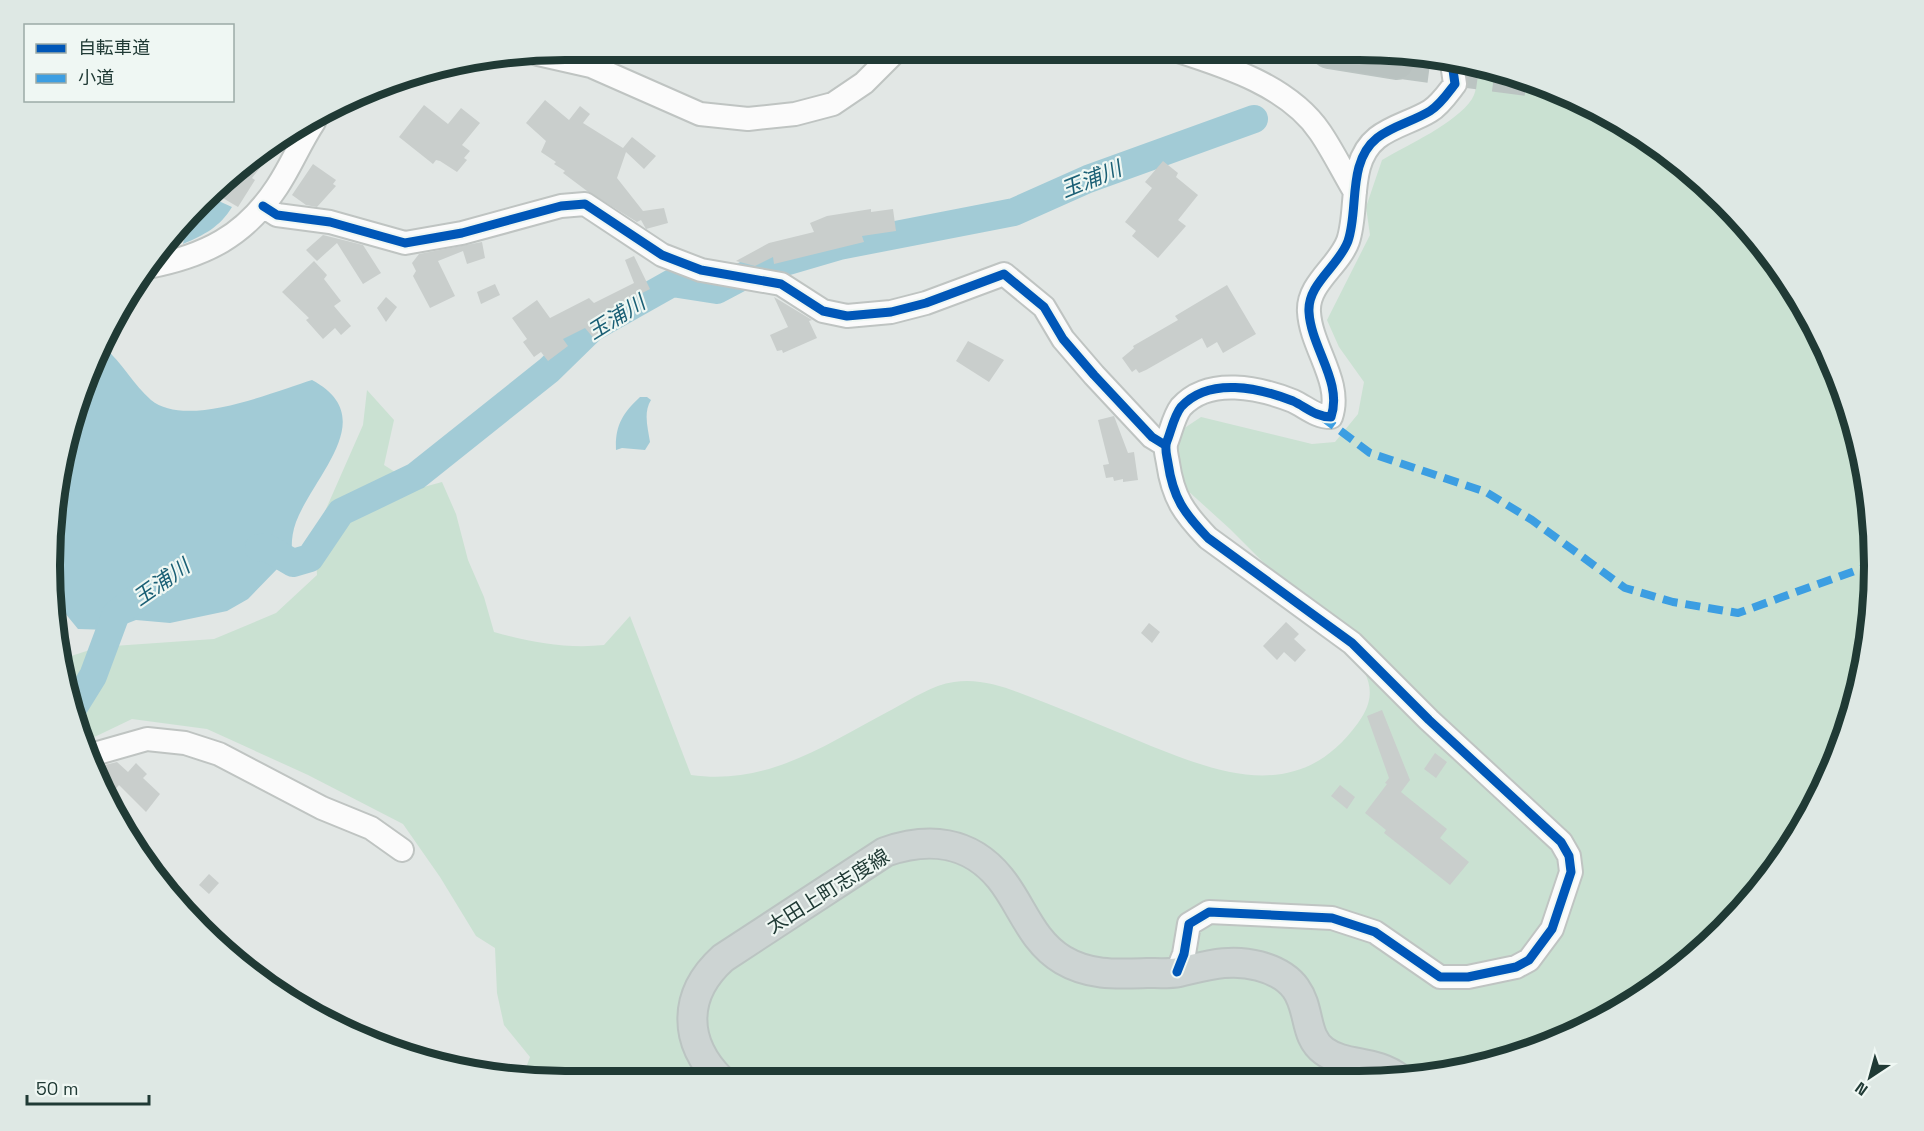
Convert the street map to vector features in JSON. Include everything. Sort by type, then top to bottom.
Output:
[{"type":"highway","points":[[1391,61],[1397,62]]},
{"type":"main road","name":"太田上町志度線","points":[[714,1071],[703,1056],[693,1023],[697,989],[707,973],[723,958],[885,852],[908,844],[933,842],[958,848],[981,860],[1000,878],[1043,944],[1062,960],[1083,970],[1104,975],[1177,972],[1210,963],[1235,962],[1279,973],[1294,986],[1304,1003],[1315,1039],[1324,1051],[1389,1070]]},
{"type":"street","points":[[565,60],[591,66],[700,114],[748,119],[795,114],[833,104],[864,83],[887,60]]},
{"type":"street","points":[[1206,60],[1267,87],[1301,110],[1320,131],[1354,192]]},
{"type":"street","points":[[1177,972],[1184,954],[1189,924],[1209,912],[1234,911],[1268,916],[1332,918],[1375,932],[1440,977],[1468,977],[1516,967],[1529,960],[1552,929],[1571,872],[1569,856],[1561,842],[1430,720],[1352,643],[1208,538],[1193,522],[1172,490],[1165,445],[1181,408],[1195,396],[1222,387],[1257,390],[1294,402],[1322,417],[1331,417],[1334,408],[1333,386],[1312,335],[1309,309],[1316,288],[1348,242],[1354,192],[1361,163],[1376,138],[1433,110],[1455,84],[1453,69]]},
{"type":"street","points":[[159,265],[209,250],[249,223],[263,206],[309,131]]},
{"type":"street","points":[[263,206],[277,215],[330,222],[405,243],[462,233],[561,206],[585,204],[662,255],[701,270],[780,284],[823,311],[847,316],[891,312],[926,303],[1004,274],[1044,306],[1063,339],[1094,375],[1152,437],[1165,445]]},
{"type":"street","points":[[96,753],[147,738],[185,743],[219,754],[322,808],[371,828],[402,850]]},
{"type":"green space","points":[[1475,74],[1521,87],[1552,98],[1611,128],[1666,164],[1692,185],[1739,232],[1779,285],[1812,342],[1826,372],[1847,435],[1860,500],[1864,566],[1860,631],[1847,696],[1826,759],[1812,789],[1779,846],[1760,873],[1716,923],[1666,967],[1639,986],[1582,1019],[1552,1033],[1489,1054],[1424,1067],[1392,1070],[525,1069],[530,1057],[504,1025],[497,993],[495,948],[476,936],[440,877],[403,824],[308,775],[207,729],[132,719],[91,739],[77,696],[69,657],[99,647],[214,639],[276,613],[317,575],[315,534],[363,425],[367,390],[394,420],[384,465],[420,488],[442,482],[456,514],[468,560],[484,597],[494,632],[549,644],[604,645],[630,616],[691,775],[719,777],[772,768],[820,748],[930,689],[966,681],[1013,690],[1179,757],[1234,773],[1261,775],[1287,773],[1312,764],[1336,748],[1358,723],[1370,694],[1367,677],[1351,650],[1230,529],[1187,490],[1178,477],[1176,451],[1183,429],[1201,417],[1312,444],[1335,442],[1358,414],[1364,382],[1339,347],[1327,320],[1370,235],[1366,207],[1382,160],[1455,117],[1472,99]]},
{"type":"water","points":[[216,200],[232,207],[211,230],[183,244],[186,231]]},
{"type":"water","points":[[108,351],[151,400],[166,408],[185,411],[207,410],[253,399],[312,380],[332,395],[341,411],[342,428],[328,465],[305,503],[294,527],[293,563],[280,566],[248,599],[227,611],[170,623],[136,620],[110,630],[78,629],[62,609],[60,566],[64,500],[77,435],[98,372]]},
{"type":"water","points":[[640,397],[647,397],[651,400],[647,415],[650,442],[645,450],[622,448],[616,450],[618,427]]},
{"type":"building","points":[[545,100],[569,120],[580,106],[590,114],[583,123],[623,148],[632,137],[656,156],[644,169],[626,152],[617,178],[643,211],[664,208],[668,223],[646,229],[641,220],[637,222],[587,191],[563,173],[565,171],[554,164],[556,162],[541,152],[546,141],[526,123]]},
{"type":"building","points":[[424,105],[448,124],[461,108],[480,123],[462,145],[470,151],[464,158],[467,160],[457,172],[440,161],[436,160],[433,164],[399,137]]},
{"type":"building","points":[[265,159],[252,178],[255,180],[238,207],[220,196]]},
{"type":"building","points":[[1163,161],[1178,173],[1176,177],[1198,195],[1178,220],[1186,226],[1158,258],[1132,236],[1136,231],[1125,222],[1152,188],[1145,182]]},
{"type":"building","points":[[313,164],[336,180],[333,184],[336,186],[317,207],[306,205],[292,195]]},
{"type":"building","points":[[871,209],[871,212],[893,209],[896,231],[862,236],[864,242],[774,264],[773,257],[755,266],[736,261],[769,243],[814,232],[810,223],[827,216]]},
{"type":"building","points":[[323,235],[363,245],[381,273],[363,284],[337,243],[317,261],[306,250]]},
{"type":"building","points":[[482,242],[485,258],[467,264],[463,251],[438,261],[455,296],[430,308],[413,276],[416,271],[412,263],[419,254]]},
{"type":"building","points":[[634,256],[650,289],[613,308],[622,318],[596,341],[585,328],[563,339],[568,346],[548,361],[541,352],[534,357],[523,342],[527,339],[512,318],[537,300],[550,318],[589,298],[594,303],[634,283],[625,260]]},
{"type":"building","points":[[314,261],[327,275],[324,279],[341,301],[334,306],[351,326],[341,335],[335,328],[323,339],[306,320],[309,318],[282,292]]},
{"type":"building","points":[[495,284],[500,295],[481,304],[477,292]]},
{"type":"building","points":[[1227,285],[1256,334],[1223,353],[1217,342],[1207,348],[1202,338],[1146,370],[1139,373],[1136,369],[1132,372],[1122,358],[1134,348],[1133,346],[1178,320],[1175,316]]},
{"type":"building","points":[[386,297],[397,307],[386,322],[377,308]]},
{"type":"building","points":[[774,297],[812,320],[809,321],[817,338],[783,353],[782,350],[777,351],[770,335],[788,327]]},
{"type":"building","points":[[968,341],[1004,360],[989,382],[956,361]]},
{"type":"building","points":[[1114,416],[1128,453],[1134,452],[1138,480],[1123,482],[1123,479],[1114,481],[1113,477],[1106,478],[1103,465],[1109,464],[1098,420]]},
{"type":"building","points":[[1286,622],[1299,634],[1294,639],[1306,650],[1295,662],[1284,652],[1277,660],[1263,646]]},
{"type":"building","points":[[1149,623],[1160,632],[1152,643],[1141,633]]},
{"type":"building","points":[[1382,710],[1410,780],[1401,792],[1447,829],[1440,838],[1469,862],[1450,885],[1384,833],[1386,830],[1365,813],[1389,778],[1367,716]]},
{"type":"building","points":[[1435,753],[1447,762],[1436,778],[1424,769]]},
{"type":"building","points":[[117,762],[128,772],[136,763],[147,774],[143,778],[160,794],[146,812],[119,785],[113,792],[102,768]]},
{"type":"building","points":[[1340,785],[1355,797],[1347,809],[1331,796]]},
{"type":"building","points":[[209,874],[219,883],[209,894],[199,885]]},
{"type":"waterway","name":"玉浦川","points":[[259,548],[266,547],[293,563],[310,558],[341,512],[416,476],[549,370],[592,328],[672,283],[717,290],[751,272],[839,246],[1014,212],[1088,179],[1254,119]]},
{"type":"waterway","name":"玉浦川","points":[[78,700],[93,676],[116,614],[134,600]]},
{"type":"tunnel","points":[[1397,62],[1458,70]]},
{"type":"marked path","points":[[1322,417],[1370,453],[1486,492],[1532,520],[1625,588],[1673,602],[1738,613],[1864,568]]},
{"type":"cycle path","points":[[1177,972],[1184,954],[1189,924],[1209,912],[1332,918],[1375,932],[1440,977],[1468,977],[1516,967],[1529,960],[1552,929],[1571,872],[1569,856],[1561,842],[1429,720],[1352,643],[1208,538],[1186,513],[1177,496],[1166,452],[1167,441],[1181,407],[1192,397],[1220,388],[1266,392],[1331,417],[1334,404],[1333,391],[1315,339],[1309,312],[1313,293],[1348,241],[1355,186],[1361,160],[1368,148],[1383,134],[1434,108],[1455,84],[1453,69]]},
{"type":"cycle path","points":[[263,206],[277,215],[330,222],[405,243],[462,233],[561,206],[585,204],[662,255],[701,270],[781,284],[823,311],[847,316],[891,312],[926,303],[1004,274],[1044,307],[1063,339],[1094,375],[1152,437],[1165,445]]}]
